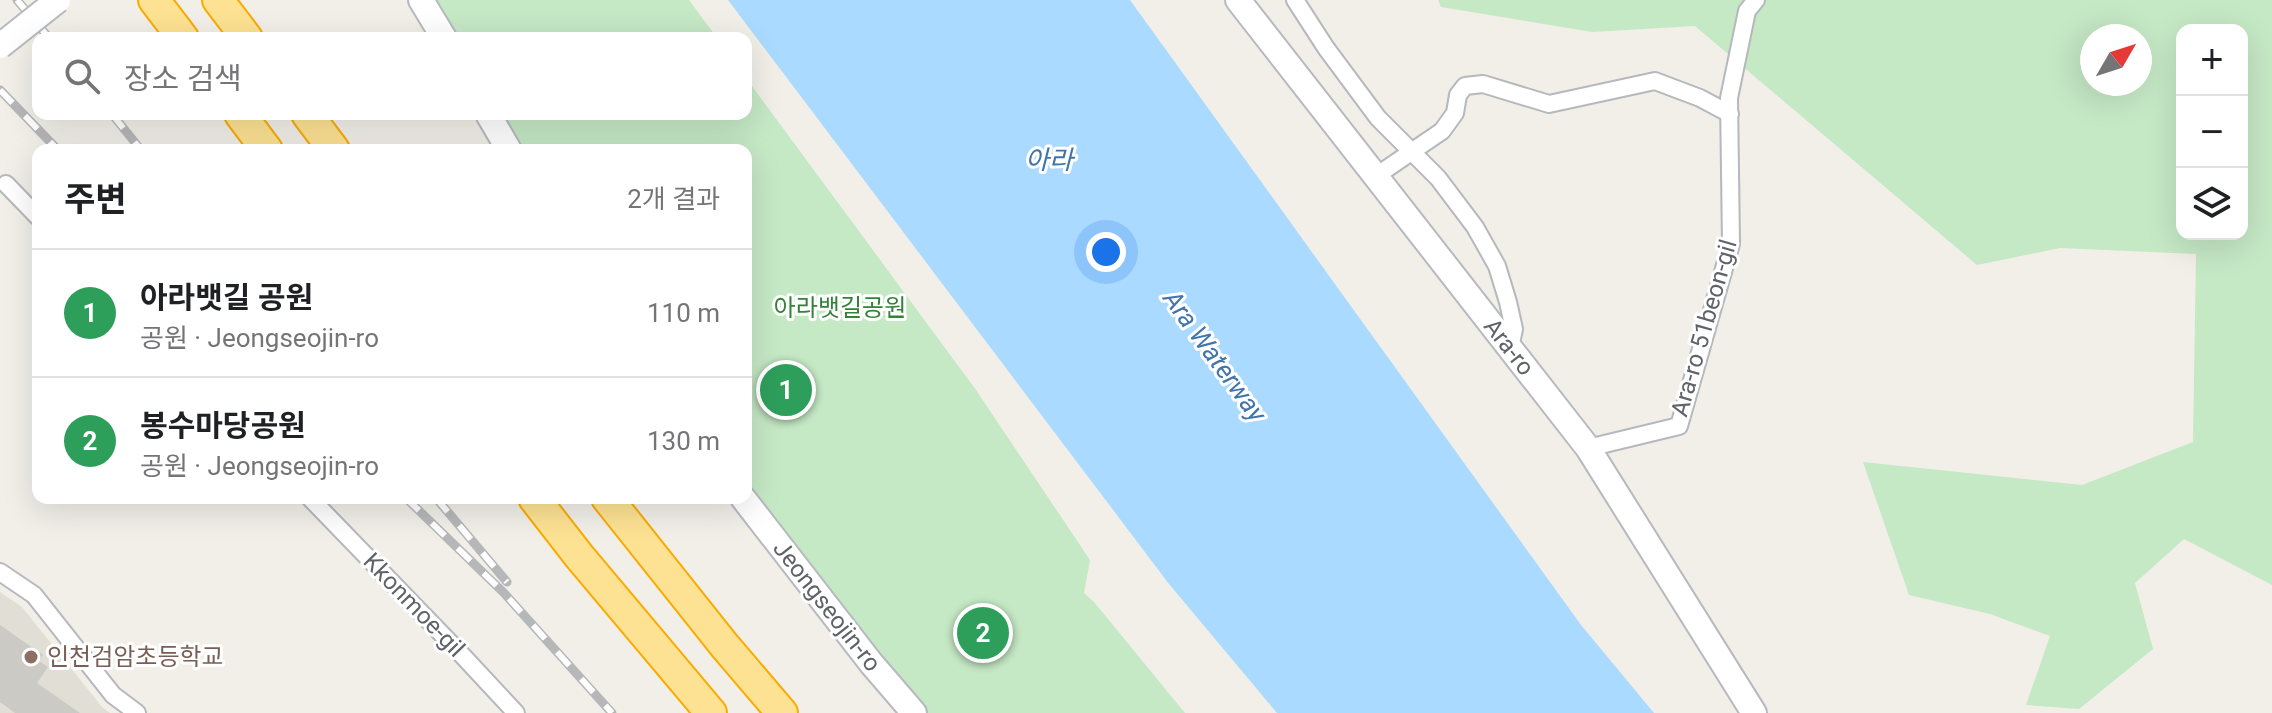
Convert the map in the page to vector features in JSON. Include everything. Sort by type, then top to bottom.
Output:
[{"type":"highway","points":[[154,0],[178,32]]},
{"type":"highway","points":[[218,0],[242,32]]},
{"type":"highway","points":[[244,120],[262,144]]},
{"type":"highway","points":[[312,120],[330,144]]},
{"type":"highway","points":[[539,504],[711,713]]},
{"type":"highway","points":[[612,504],[782,713]]},
{"type":"main road","points":[[0,46],[58,0]]},
{"type":"main road","points":[[421,0],[440,32]]},
{"type":"main road","name":"Ara-ro","points":[[1238,0],[1588,448],[1754,713]]},
{"type":"main road","points":[[492,120],[506,144]]},
{"type":"main road","name":"Jeongseojin-ro","points":[[748,504],[871,663],[914,713]]},
{"type":"street","points":[[1295,0],[1378,118],[1438,178],[1475,227],[1497,266],[1514,329],[1510,348]]},
{"type":"street","name":"Ara-ro 51beon-gil","points":[[1588,448],[1679,426],[1731,244],[1729,98],[1747,11],[1756,0]]},
{"type":"street","points":[[1376,176],[1442,131],[1455,113],[1458,95],[1465,86],[1483,84],[1549,104],[1655,81],[1700,98],[1730,114]]},
{"type":"street","points":[[2,180],[32,211]]},
{"type":"street","name":"Kkonmoe-gil","points":[[316,504],[516,713]]},
{"type":"street","points":[[0,572],[34,595],[113,695],[137,713]]},
{"type":"shaded area","name":"인천검암초등학교","points":[[0,592],[22,607],[110,713],[0,713]]},
{"type":"green space","points":[[421,0],[689,0],[713,32],[440,32]]},
{"type":"green space","points":[[1438,0],[2272,0],[2272,585],[2184,539],[2135,583],[2153,649],[2079,709],[2026,705],[2050,636],[1990,614],[1909,595],[1863,462],[2082,485],[2193,442],[2196,254],[2060,248],[1977,265],[1695,26],[1592,32],[1441,7]]},
{"type":"green space","name":"아라뱃길공원","points":[[752,86],[976,390],[1090,560],[1084,593],[1185,713],[914,713],[751,504],[752,144],[506,144],[492,120],[752,120]]},
{"type":"water","name":"아라","points":[[728,0],[1130,0],[1581,625],[1654,713],[1277,713],[1169,584]]},
{"type":"building","points":[[0,625],[43,655],[39,661],[48,667],[37,683],[80,713],[15,713],[0,702]]},
{"type":"railway","points":[[17,0],[44,32]]},
{"type":"railway","points":[[0,90],[52,144]]},
{"type":"railway","points":[[117,120],[136,144]]},
{"type":"railway","points":[[412,504],[504,593],[612,713]]},
{"type":"railway","points":[[441,504],[507,582]]},
{"type":"place","name":"아라뱃길 공원","points":[[786,390]]},
{"type":"place","name":"봉수마당공원","points":[[983,633]]},
{"type":"place","name":"인천검암초등학교","points":[[31,657]]},
{"type":"water label","name":"Ara Waterway","points":[[1215,356]]}]
